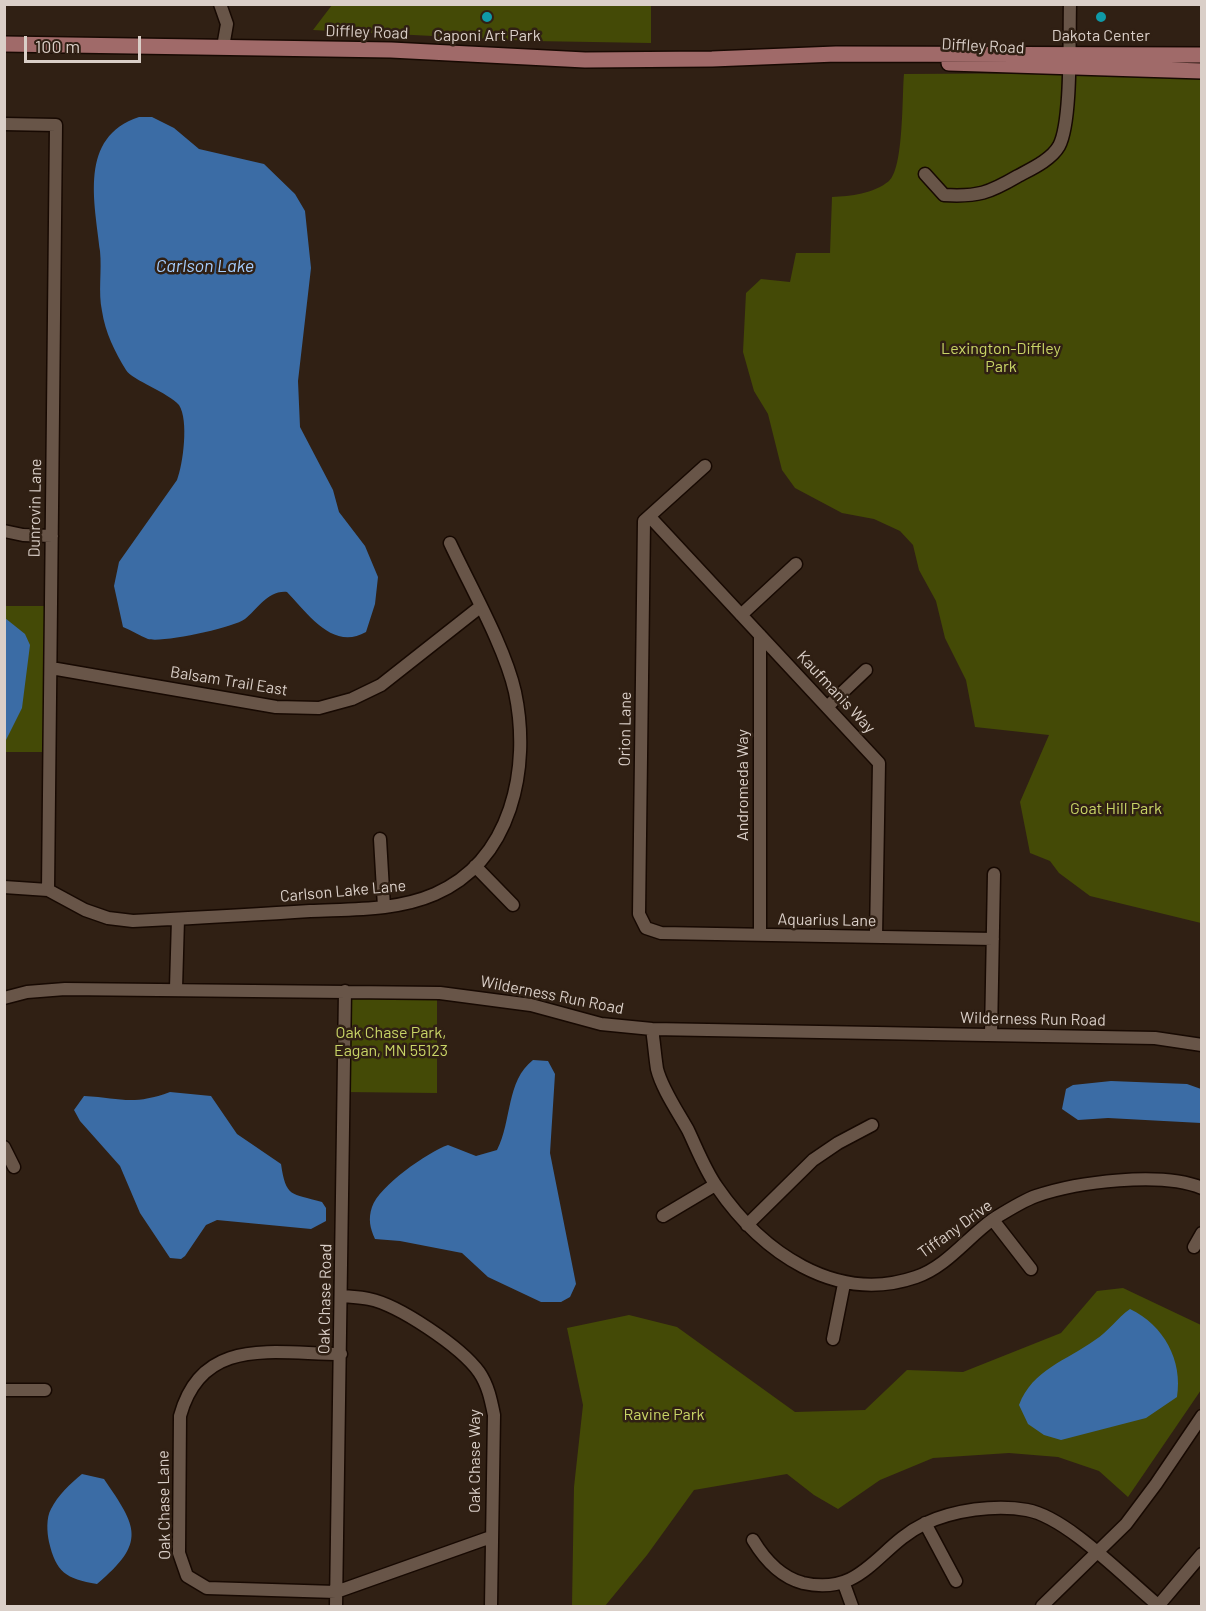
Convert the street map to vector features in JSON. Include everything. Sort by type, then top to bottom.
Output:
[{"type":"main road","name":"Diffley Road","points":[[4,44],[391,50],[585,60],[712,59],[836,54],[1069,61],[1202,71]]},
{"type":"main road","name":"Diffley Road","points":[[1069,61],[1202,55]]},
{"type":"street","points":[[220,4],[227,24],[223,47]]},
{"type":"street","points":[[925,174],[944,195],[976,196],[1004,185],[1044,162],[1058,147],[1065,126],[1070,4]]},
{"type":"street","name":"Dunrovin Lane","points":[[4,124],[56,125],[48,890]]},
{"type":"street","points":[[650,517],[705,466]]},
{"type":"street","name":"Kaufmanis Way","points":[[650,517],[879,763],[876,937]]},
{"type":"street","name":"Orion Lane","points":[[650,517],[644,521],[639,914],[646,928],[661,933]]},
{"type":"street","points":[[4,531],[23,536],[52,536]]},
{"type":"street","name":"Carlson Lake Lane","points":[[4,887],[48,890],[85,910],[108,918],[133,921],[384,907],[435,894],[456,882],[476,866],[495,842],[507,819],[515,793],[519,719],[507,667],[450,543]]},
{"type":"street","points":[[741,615],[796,564]]},
{"type":"street","name":"Balsam Trail East","points":[[51,668],[276,707],[319,708],[352,699],[381,685],[480,607]]},
{"type":"street","name":"Andromeda Way","points":[[760,635],[760,935]]},
{"type":"street","points":[[827,707],[866,670]]},
{"type":"street","points":[[380,838],[384,907]]},
{"type":"street","points":[[476,866],[513,905]]},
{"type":"street","points":[[991,1035],[994,874]]},
{"type":"street","points":[[176,988],[178,919]]},
{"type":"street","name":"Aquarius Lane","points":[[661,933],[993,939]]},
{"type":"street","name":"Wilderness Run Road","points":[[4,998],[44,990],[176,988],[482,996],[531,1005],[601,1024],[652,1029],[1155,1038],[1202,1044]]},
{"type":"street","name":"Oak Chase Road","points":[[336,1606],[345,991]]},
{"type":"street","name":"Tiffany Drive","points":[[652,1029],[658,1071],[715,1185],[747,1225],[769,1244],[808,1270],[844,1284],[881,1286],[918,1277],[943,1262],[993,1220],[1034,1196],[1081,1185],[1162,1179],[1202,1188]]},
{"type":"street","points":[[747,1225],[813,1160],[838,1143],[872,1125]]},
{"type":"street","points":[[4,1147],[14,1167]]},
{"type":"street","points":[[663,1216],[715,1185]]},
{"type":"street","points":[[993,1220],[1031,1269]]},
{"type":"street","points":[[1194,1248],[1202,1233]]},
{"type":"street","points":[[833,1339],[844,1284]]},
{"type":"street","name":"Oak Chase Way","points":[[342,1296],[370,1299],[393,1307],[455,1346],[479,1372],[489,1393],[494,1415],[491,1606]]},
{"type":"street","name":"Oak Chase Lane","points":[[341,1354],[238,1354],[214,1363],[195,1380],[186,1396],[180,1416],[179,1553],[187,1576],[207,1588],[336,1592],[491,1537]]},
{"type":"street","points":[[4,1390],[45,1390]]},
{"type":"street","points":[[1042,1606],[1126,1524],[1202,1416]]},
{"type":"street","points":[[753,1540],[765,1561],[792,1580],[819,1587],[844,1584],[865,1571],[898,1540],[925,1523],[966,1512],[1003,1508],[1027,1509],[1064,1524],[1158,1606],[1202,1554]]},
{"type":"street","points":[[925,1523],[956,1581]]},
{"type":"street","points":[[844,1584],[852,1606]]},
{"type":"green space","name":"Caponi Art Park","points":[[332,5],[651,5],[651,43],[533,41],[313,30]]},
{"type":"green space","name":"Lexington-Diffley Park","points":[[1082,73],[1201,79],[1201,923],[1090,896],[1059,873],[1050,861],[1030,853],[1020,802],[1049,735],[975,727],[966,680],[945,638],[936,601],[919,570],[913,545],[900,531],[874,519],[842,513],[795,488],[782,470],[768,414],[754,391],[743,352],[746,293],[761,279],[790,282],[796,253],[830,253],[832,197],[869,192],[889,181],[894,174],[900,147],[904,74]]},
{"type":"green space","points":[[5,606],[51,606],[50,752],[5,752]]},
{"type":"green space","name":"Oak Chase Park, Eagan, MN 55123","points":[[345,991],[437,993],[437,1093],[344,1092]]},
{"type":"green space","name":"Ravine Park","points":[[1123,1288],[1201,1325],[1201,1390],[1128,1497],[1099,1471],[1058,1457],[1009,1453],[933,1458],[880,1480],[838,1509],[814,1495],[787,1474],[694,1490],[647,1555],[605,1606],[572,1606],[574,1487],[583,1405],[567,1328],[629,1315],[677,1327],[795,1412],[865,1410],[907,1370],[963,1372],[1061,1333],[1097,1291]]},
{"type":"water","name":"Carlson Lake","points":[[139,117],[152,117],[174,128],[199,149],[264,164],[295,194],[305,211],[311,268],[298,381],[300,427],[333,490],[339,512],[365,546],[378,577],[375,604],[366,632],[354,637],[343,637],[332,633],[313,619],[287,592],[280,592],[269,597],[238,623],[197,634],[156,640],[148,639],[123,627],[114,586],[119,562],[177,480],[184,442],[184,421],[179,405],[126,370],[114,349],[103,319],[95,213],[95,174],[106,140],[120,127]]},
{"type":"water","points":[[5,618],[25,634],[30,645],[22,708],[5,742]]},
{"type":"water","points":[[533,1060],[548,1061],[555,1074],[550,1153],[576,1284],[570,1297],[561,1302],[541,1302],[488,1277],[462,1253],[400,1241],[375,1239],[370,1223],[372,1207],[384,1189],[405,1171],[439,1149],[448,1145],[476,1156],[497,1150],[518,1079]]},
{"type":"water","points":[[1111,1081],[1187,1084],[1201,1089],[1201,1123],[1108,1118],[1078,1120],[1062,1109],[1066,1089],[1073,1085]]},
{"type":"water","points":[[170,1092],[211,1096],[237,1134],[281,1164],[288,1189],[297,1195],[322,1202],[326,1208],[326,1221],[311,1229],[217,1220],[206,1225],[185,1256],[181,1259],[170,1258],[140,1213],[120,1166],[80,1121],[74,1110],[84,1096],[136,1100]]},
{"type":"water","points":[[1130,1309],[1153,1324],[1169,1345],[1177,1370],[1177,1397],[1146,1418],[1061,1440],[1044,1435],[1028,1424],[1019,1405],[1033,1383],[1051,1367],[1100,1337]]},
{"type":"water","points":[[82,1474],[104,1479],[124,1510],[132,1534],[124,1557],[97,1584],[77,1580],[64,1572],[55,1561],[48,1538],[47,1530],[51,1509],[57,1499]]},
{"type":"place","name":"Caponi Art Park","points":[[487,17]]},
{"type":"place","name":"Dakota Center","points":[[1101,17]]},
{"type":"park label","name":"Goat Hill Park","points":[[1116,809]]}]
